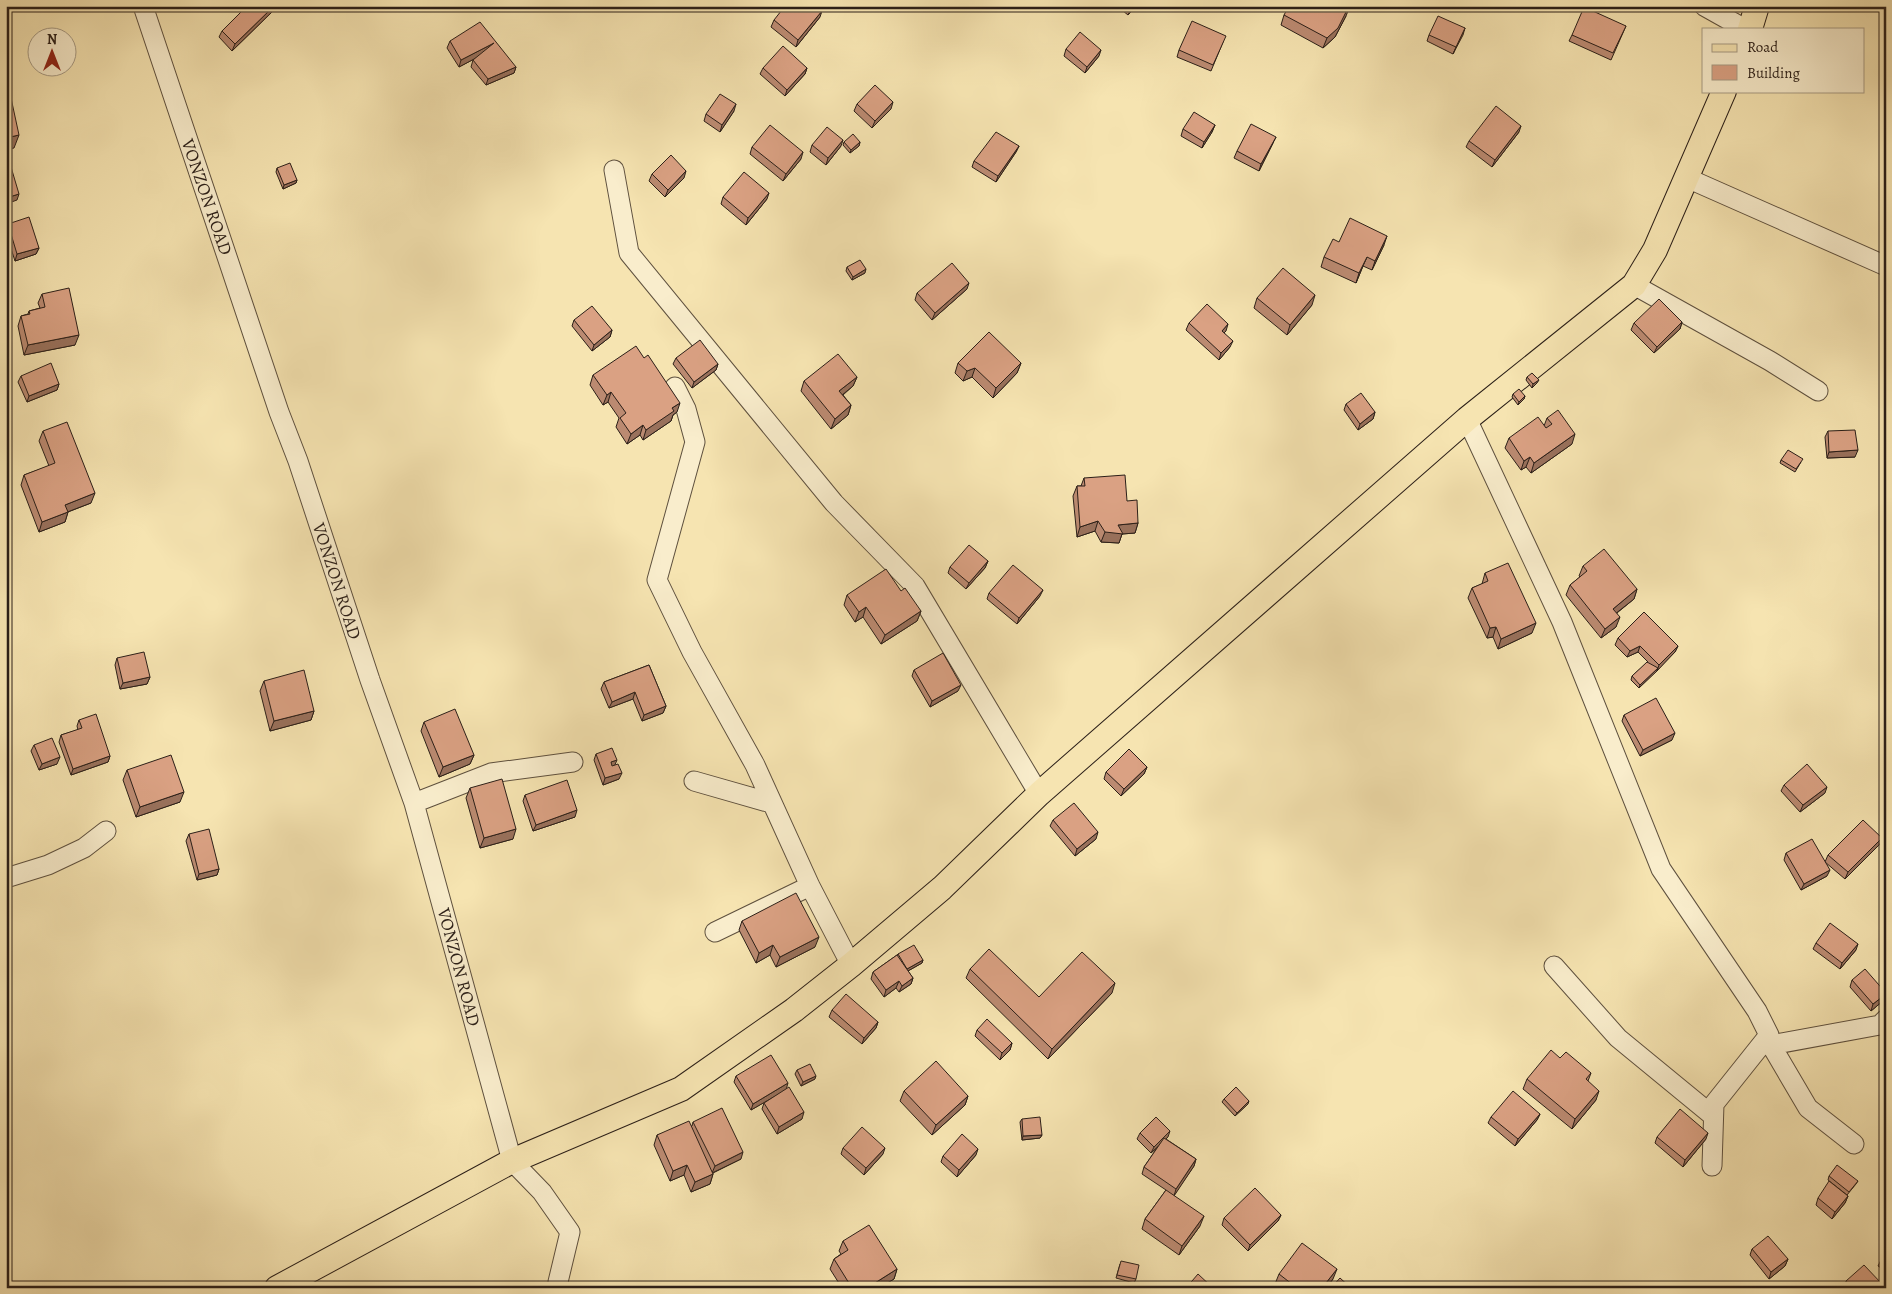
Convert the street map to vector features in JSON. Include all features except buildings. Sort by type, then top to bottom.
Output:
[{"type":"main road","points":[[1750,28],[1757,6]]},
{"type":"main road","points":[[277,1288],[512,1161],[681,1089],[794,1010],[851,965],[942,888],[1038,794],[1467,419],[1634,285],[1655,250],[1724,92]]},
{"type":"street","name":"VONZON ROAD","points":[[143,6],[279,412],[298,461],[370,680],[414,803],[512,1161]]},
{"type":"street","points":[[1704,6],[1743,28]]},
{"type":"street","points":[[614,170],[629,253],[834,503],[915,586],[1038,794]]},
{"type":"street","points":[[1687,178],[1886,266]]},
{"type":"street","points":[[1634,285],[1818,391]]},
{"type":"street","points":[[675,387],[686,409],[695,442],[657,580],[692,652],[755,765],[810,886],[851,965]]},
{"type":"street","points":[[1467,419],[1562,622],[1661,869],[1757,1011],[1770,1040],[1808,1108],[1854,1144]]},
{"type":"street","points":[[414,803],[491,773],[573,762]]},
{"type":"street","points":[[694,781],[771,803]]},
{"type":"street","points":[[6,878],[48,865],[84,848],[106,831]]},
{"type":"street","points":[[715,932],[810,886]]},
{"type":"street","points":[[1554,966],[1618,1038],[1714,1116]]},
{"type":"street","points":[[1712,1166],[1714,1104],[1770,1040],[1884,1026]]},
{"type":"street","points":[[512,1161],[542,1192],[570,1232],[558,1282],[559,1288]]}]
